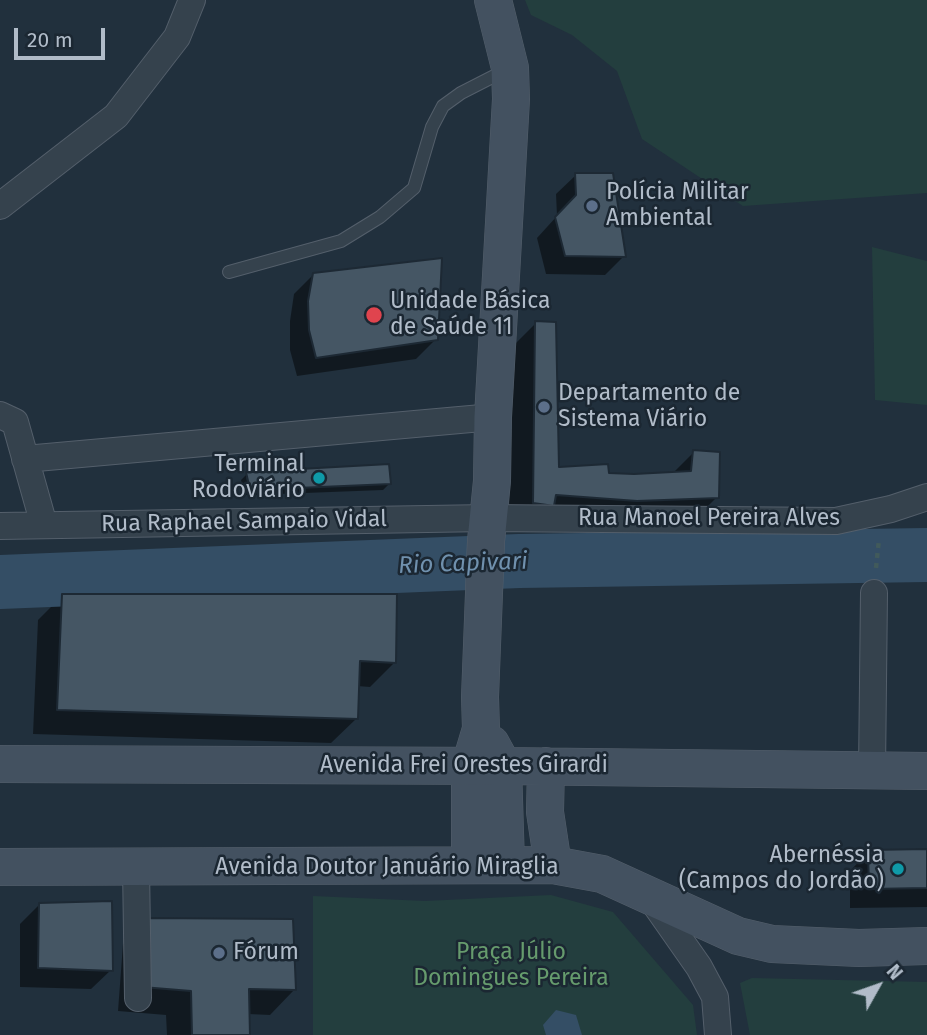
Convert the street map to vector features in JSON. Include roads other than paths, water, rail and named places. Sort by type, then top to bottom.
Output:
[{"type":"main road","points":[[493,0],[510,68],[511,99],[493,417],[492,481],[487,529],[481,729],[506,864]]},
{"type":"main road","name":"Avenida Frei Orestes Girardi","points":[[0,764],[545,766],[927,771]]},
{"type":"main road","points":[[470,864],[487,766]]},
{"type":"main road","points":[[545,766],[545,812],[553,865]]},
{"type":"main road","name":"Avenida Doutor Januário Miraglia","points":[[0,867],[553,865],[602,874],[738,936],[772,944],[859,948],[927,946]]},
{"type":"street","points":[[0,206],[116,116],[177,37],[192,0]]},
{"type":"street","points":[[0,415],[15,422],[44,525]]},
{"type":"street","points":[[25,458],[493,417]]},
{"type":"street","name":"Rua Manoel Pereira Alves","points":[[487,529],[836,521],[891,509],[927,497]]},
{"type":"street","name":"Rua Raphael Sampaio Vidal","points":[[0,526],[487,529]]},
{"type":"street","points":[[872,771],[874,593]]},
{"type":"street","points":[[136,868],[138,998]]},
{"type":"street","points":[[647,893],[699,967],[715,997],[718,1035]]},
{"type":"lane","points":[[229,272],[341,241],[380,217],[414,188],[432,127],[443,106],[461,93],[510,68]]},
{"type":"water","points":[[556,1010],[576,1015],[582,1035],[546,1035],[543,1025]]},
{"type":"waterway","name":"Rio Capivari","points":[[0,582],[519,561],[927,555]]},
{"type":"place","name":"Polícia Militar Ambiental","points":[[592,206]]},
{"type":"place","name":"Unidade Básica de Saúde 11","points":[[374,315]]},
{"type":"place","name":"Departamento de Sistema Viário","points":[[544,407]]},
{"type":"place","name":"Terminal Rodoviário","points":[[319,478]]},
{"type":"place","name":"Abernéssia (Campos do Jordão)","points":[[898,869]]},
{"type":"place","name":"Fórum","points":[[219,953]]},
{"type":"park label","name":"Praça Júlio Domingues Pereira","points":[[511,966]]}]
